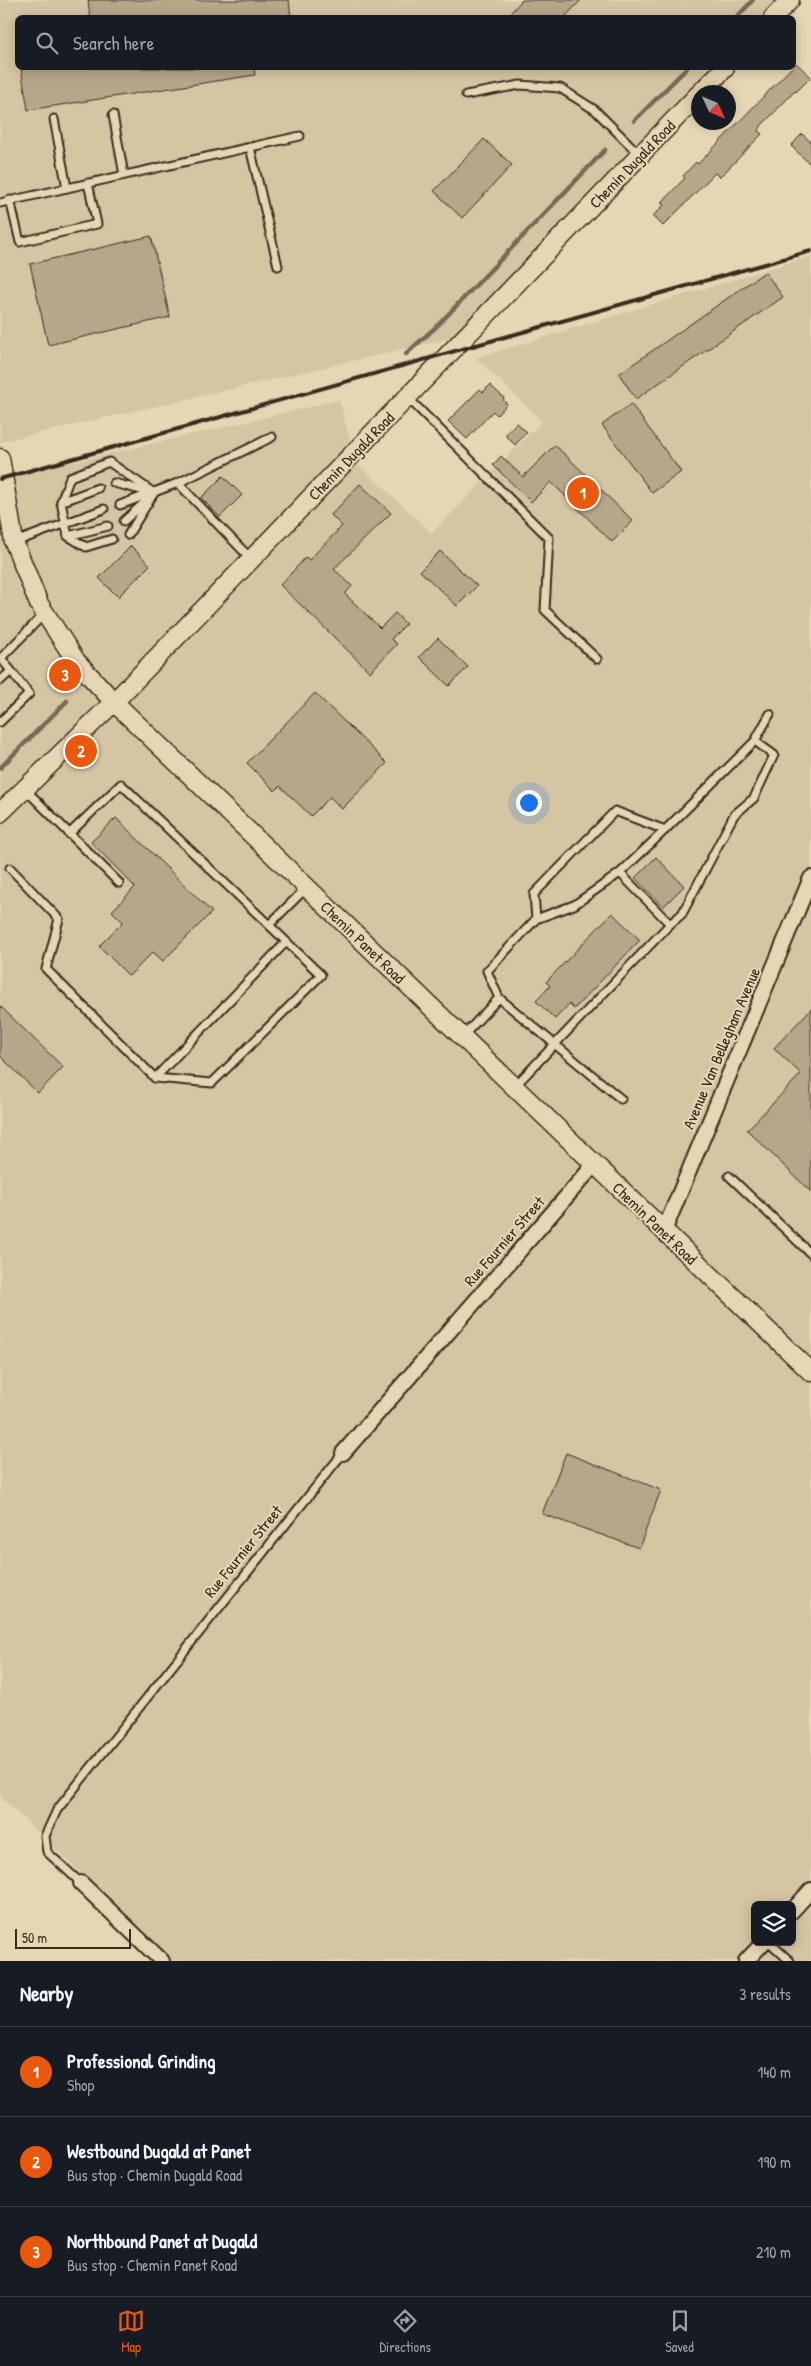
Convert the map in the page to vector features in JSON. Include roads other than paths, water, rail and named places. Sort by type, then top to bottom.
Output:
[{"type":"street","points":[[776,15],[790,0]]},
{"type":"street","name":"Chemin Dugald Road","points":[[709,85],[723,70]]},
{"type":"street","name":"Chemin Dugald Road","points":[[0,813],[114,702],[691,103]]},
{"type":"street","name":"Chemin Panet Road","points":[[0,458],[14,542],[39,604],[76,661],[114,702],[811,1372]]},
{"type":"street","name":"Avenue Van Bellegham Avenue","points":[[664,1231],[811,878]]},
{"type":"street","name":"Rue Fournier Street","points":[[344,1453],[594,1165]]},
{"type":"street","name":"Rue Fournier Street","points":[[81,1883],[162,1961]]},
{"type":"street","points":[[796,1907],[811,1890]]},
{"type":"street","points":[[746,1961],[760,1946]]},
{"type":"lane","points":[[466,95],[520,86],[560,88],[595,110],[641,155]]},
{"type":"lane","points":[[113,115],[124,175]]},
{"type":"lane","points":[[54,119],[67,188]]},
{"type":"lane","points":[[0,202],[300,136]]},
{"type":"lane","points":[[250,147],[278,266]]},
{"type":"lane","points":[[10,200],[20,242],[97,224],[88,183]]},
{"type":"lane","points":[[407,398],[549,538],[545,610],[597,659]]},
{"type":"lane","points":[[120,504],[178,483],[272,437]]},
{"type":"lane","points":[[112,539],[86,547],[68,536],[61,502],[70,477],[109,462],[154,493]]},
{"type":"lane","points":[[114,483],[154,493]]},
{"type":"lane","points":[[178,483],[251,559]]},
{"type":"lane","points":[[61,502],[98,488]]},
{"type":"lane","points":[[124,521],[154,493]]},
{"type":"lane","points":[[128,535],[154,493]]},
{"type":"lane","points":[[14,542],[104,508]]},
{"type":"lane","points":[[68,536],[108,526]]},
{"type":"lane","points":[[0,722],[29,694],[1,658],[45,612]]},
{"type":"lane","points":[[0,681],[11,671]]},
{"type":"lane","points":[[621,1099],[498,998],[487,971],[536,920],[574,904],[620,873],[755,741],[770,714]]},
{"type":"lane","points":[[514,1087],[670,924],[682,914],[734,815],[754,798],[774,755],[755,741]]},
{"type":"lane","points":[[10,868],[60,919],[46,969],[155,1078],[212,1083],[321,975],[120,784],[69,834]]},
{"type":"lane","points":[[24,788],[119,883]]},
{"type":"lane","points":[[536,920],[534,894],[615,811],[665,830]]},
{"type":"lane","points":[[620,873],[670,924]]},
{"type":"lane","points":[[269,925],[306,887]]},
{"type":"lane","points":[[155,1078],[286,942]]},
{"type":"lane","points":[[462,1037],[498,998]]},
{"type":"lane","points":[[729,1176],[811,1254]]},
{"type":"lane","name":"Rue Fournier Street","points":[[81,1883],[47,1852],[45,1836],[57,1810],[344,1453]]},
{"type":"lane","points":[[773,1946],[790,1961]]},
{"type":"waterway","points":[[739,15],[753,0]]},
{"type":"waterway","points":[[634,121],[685,70]]},
{"type":"waterway","points":[[406,354],[438,325],[605,150]]},
{"type":"waterway","points":[[0,768],[67,701]]},
{"type":"railway","points":[[0,479],[811,251]]},
{"type":"place","name":"Professional Grinding","points":[[583,493]]},
{"type":"place","name":"Northbound Panet at Dugald","points":[[65,675]]},
{"type":"place","name":"Westbound Dugald at Panet","points":[[81,751]]}]
